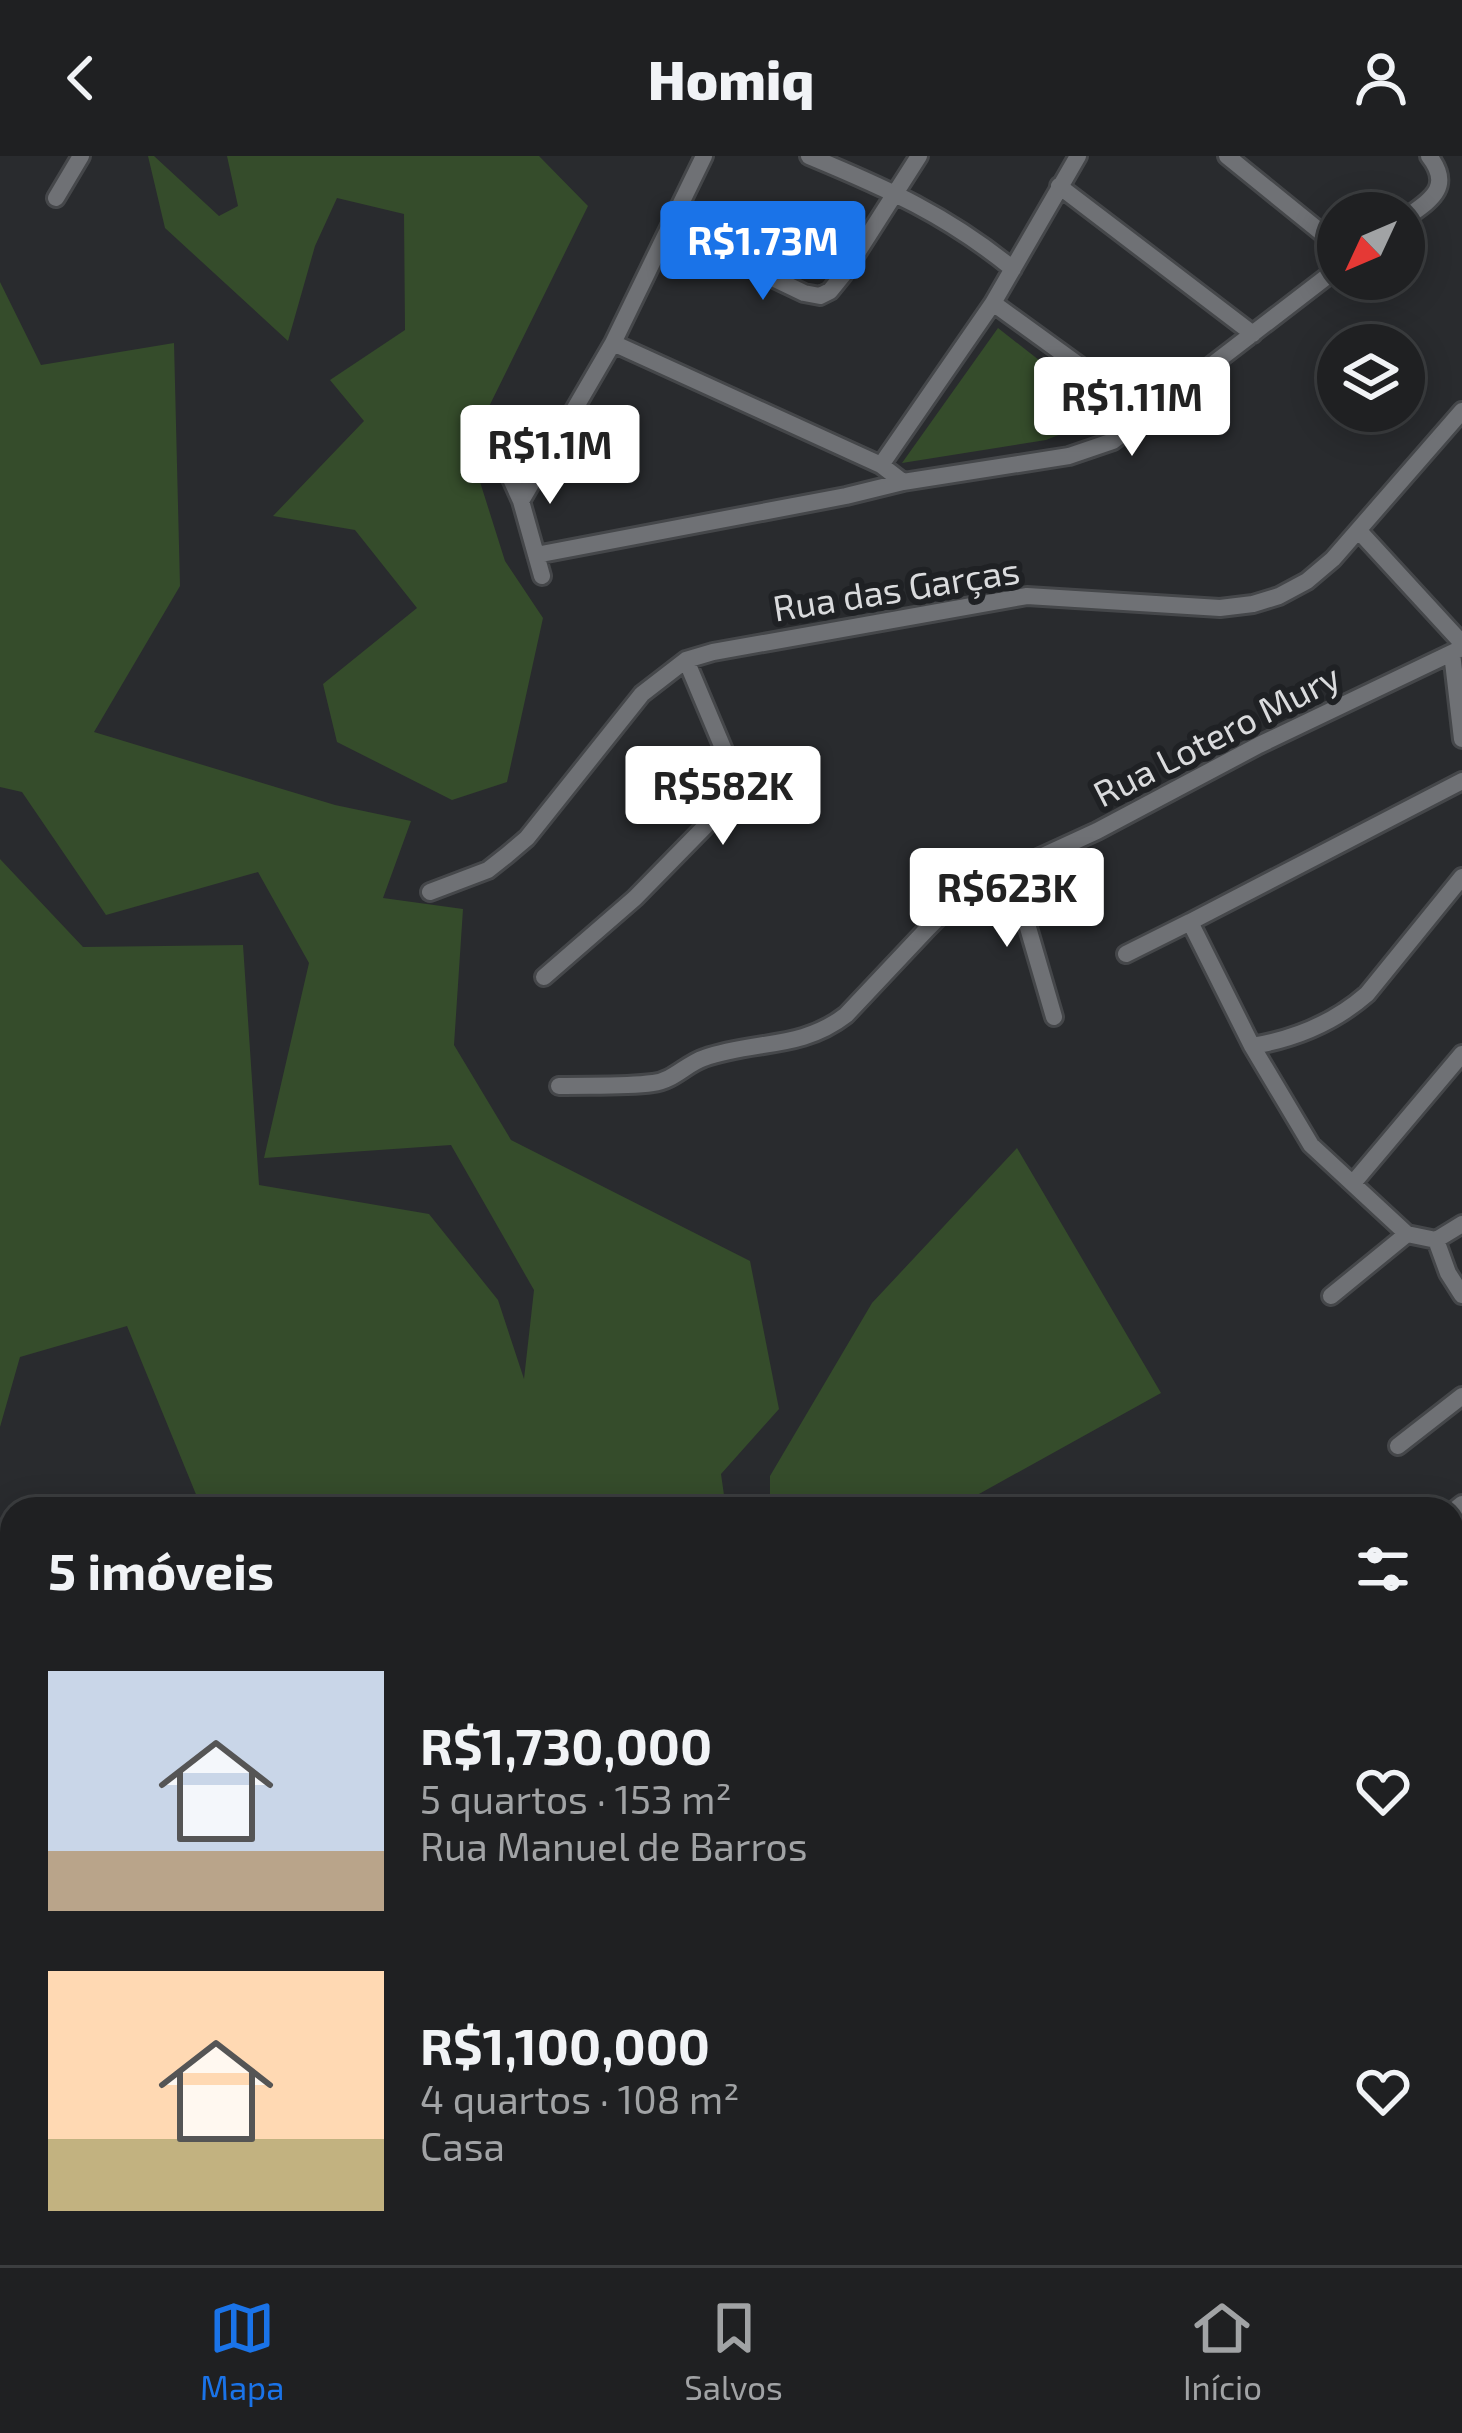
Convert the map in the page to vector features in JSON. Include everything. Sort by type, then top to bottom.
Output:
[{"type":"street","points":[[56,198],[81,156]]},
{"type":"street","points":[[521,502],[613,343],[704,156]]},
{"type":"street","points":[[809,156],[896,192],[979,242],[1013,269]]},
{"type":"street","points":[[670,229],[814,296],[830,291],[843,275],[919,156]]},
{"type":"street","points":[[881,466],[993,303],[1078,156]]},
{"type":"street","points":[[1226,156],[1317,229]]},
{"type":"street","points":[[1425,203],[1440,180],[1429,156]]},
{"type":"street","points":[[1059,186],[1253,334]]},
{"type":"street","points":[[536,555],[903,482],[1069,456],[1113,441],[1317,284]]},
{"type":"street","points":[[993,303],[1149,416]]},
{"type":"street","points":[[613,343],[881,466],[903,482]]},
{"type":"street","name":"Rua das Garças","points":[[430,892],[488,870],[527,838],[642,694],[686,660],[1027,596],[1204,608],[1253,604],[1279,596],[1307,581],[1359,531],[1462,411]]},
{"type":"street","points":[[502,459],[521,502],[542,576]]},
{"type":"street","points":[[1359,531],[1459,648],[1462,739]]},
{"type":"street","name":"Rua Lotero Mury","points":[[559,1086],[653,1083],[702,1058],[795,1041],[828,1029],[951,905],[975,887],[1097,831],[1459,648]]},
{"type":"street","points":[[544,977],[635,898],[730,802],[734,774],[686,660]]},
{"type":"street","points":[[1126,954],[1462,781]]},
{"type":"street","points":[[1011,869],[1054,1017]]},
{"type":"street","points":[[1252,1046],[1314,1027],[1351,1008],[1462,877]]},
{"type":"street","points":[[1190,922],[1252,1046],[1311,1144],[1407,1234],[1436,1240],[1462,1224]]},
{"type":"street","points":[[1354,1182],[1462,1054]]},
{"type":"street","points":[[1331,1296],[1407,1234]]},
{"type":"street","points":[[1436,1240],[1462,1295]]},
{"type":"street","points":[[1398,1446],[1462,1396]]},
{"type":"green space","points":[[148,156],[154,156],[219,216],[238,206],[227,156],[539,156],[588,206],[469,447],[505,561],[543,618],[507,782],[452,800],[337,742],[323,684],[417,608],[355,530],[273,516],[364,421],[330,380],[405,330],[404,214],[337,198],[315,246],[288,341],[165,228]]},
{"type":"green space","points":[[0,282],[41,365],[174,343],[180,586],[94,732],[335,805],[411,821],[383,898],[463,909],[454,1045],[511,1140],[750,1261],[779,1409],[721,1474],[724,1497],[197,1497],[127,1326],[20,1357],[0,1427],[0,859],[83,947],[243,945],[259,1185],[429,1214],[498,1300],[524,1379],[534,1290],[451,1145],[264,1158],[309,963],[258,872],[106,915],[22,792],[0,787]]},
{"type":"green space","points":[[998,328],[1109,415],[1046,440],[902,463]]},
{"type":"green space","points":[[1017,1148],[1161,1393],[974,1497],[770,1497],[770,1476],[872,1303]]}]
